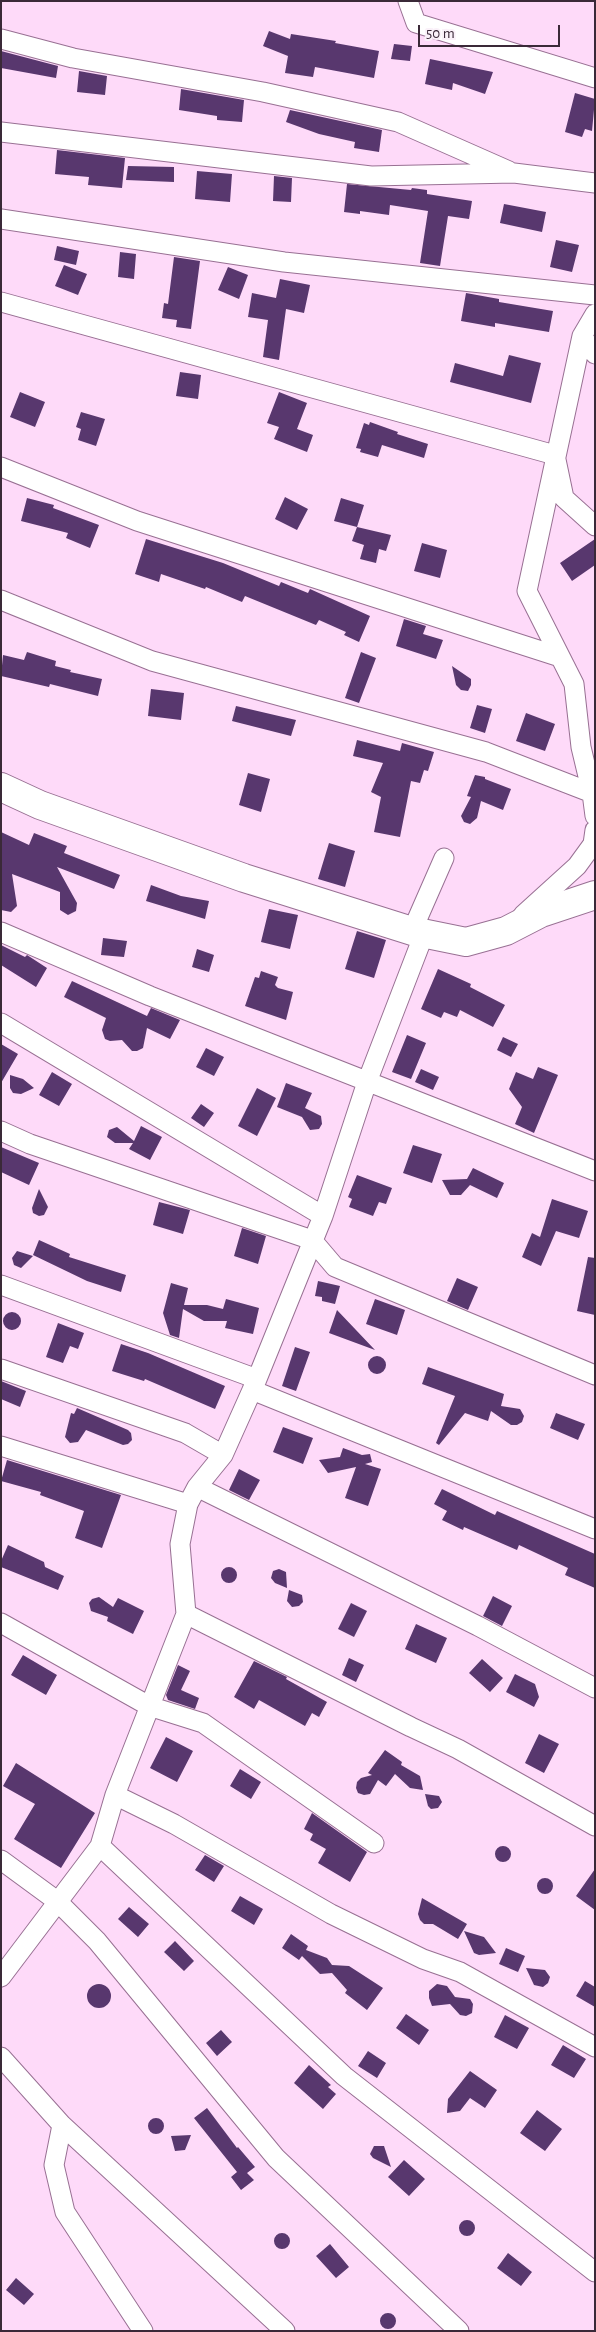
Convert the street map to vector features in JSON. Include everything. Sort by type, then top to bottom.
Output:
[{"type":"street","points":[[408,1],[416,23],[595,78]]},
{"type":"street","points":[[1,39],[73,58],[263,92],[398,122],[514,174]]},
{"type":"street","points":[[1,132],[372,176],[514,174],[595,183]]},
{"type":"street","points":[[1,218],[284,262],[595,296]]},
{"type":"street","points":[[1,302],[555,455]]},
{"type":"street","points":[[595,314],[582,336],[527,591],[574,684],[581,747],[593,794],[595,816]]},
{"type":"street","points":[[582,336],[595,354]]},
{"type":"street","points":[[555,455],[564,498],[595,526]]},
{"type":"street","points":[[1,466],[137,521],[560,657]]},
{"type":"street","points":[[1,600],[152,661],[486,752],[593,794]]},
{"type":"street","points":[[1,787],[40,805],[244,878],[418,932],[466,942],[506,931],[541,913],[595,895]]},
{"type":"street","points":[[506,931],[577,866],[593,844],[595,830]]},
{"type":"street","points":[[1,1977],[100,1846],[115,1795],[186,1614],[180,1544],[188,1504],[197,1487],[223,1455],[323,1216],[444,858]]},
{"type":"street","points":[[1,932],[150,996],[595,1171]]},
{"type":"street","points":[[1,1023],[323,1216]]},
{"type":"street","points":[[1,1131],[30,1144],[312,1240],[336,1266],[595,1375]]},
{"type":"street","points":[[1,1285],[254,1384],[595,1529]]},
{"type":"street","points":[[1,1369],[185,1434],[223,1455]]},
{"type":"street","points":[[1,1446],[188,1504]]},
{"type":"street","points":[[197,1487],[478,1626],[595,1688]]},
{"type":"street","points":[[186,1614],[458,1749],[595,1826]]},
{"type":"street","points":[[1,1623],[149,1706],[203,1723],[374,1843]]},
{"type":"street","points":[[115,1795],[174,1824],[331,1914],[423,1959],[460,1972],[595,2047]]},
{"type":"street","points":[[100,1846],[344,2076],[595,2272]]},
{"type":"street","points":[[1,1860],[57,1901],[97,1941],[276,2158],[459,2331]]},
{"type":"street","points":[[1,2057],[62,2125],[285,2331]]},
{"type":"street","points":[[62,2125],[54,2165],[65,2212],[143,2331]]},
{"type":"building","points":[[269,31],[290,39],[291,34],[336,41],[335,43],[379,51],[374,78],[315,67],[313,77],[285,73],[288,56],[263,46]]},
{"type":"building","points":[[394,44],[412,46],[410,61],[391,59]]},
{"type":"building","points":[[1,51],[58,66],[56,78],[1,68]]},
{"type":"building","points":[[430,59],[493,72],[485,94],[453,83],[452,90],[425,84]]},
{"type":"building","points":[[79,71],[107,76],[105,95],[77,92]]},
{"type":"building","points":[[181,89],[244,100],[242,122],[217,120],[217,116],[179,110]]},
{"type":"building","points":[[575,93],[595,99],[592,131],[585,129],[582,137],[565,132]]},
{"type":"building","points":[[290,110],[382,130],[379,152],[354,148],[355,142],[319,134],[286,122]]},
{"type":"building","points":[[57,150],[125,158],[122,188],[88,185],[89,177],[55,174]]},
{"type":"building","points":[[128,166],[174,167],[174,182],[126,180]]},
{"type":"building","points":[[197,171],[232,174],[230,202],[195,199]]},
{"type":"building","points":[[274,176],[292,178],[291,202],[273,201]]},
{"type":"building","points":[[347,184],[427,190],[427,194],[472,201],[469,219],[448,216],[440,266],[420,263],[428,211],[390,205],[389,215],[360,211],[360,214],[344,212]]},
{"type":"building","points":[[504,204],[546,212],[542,232],[500,223]]},
{"type":"building","points":[[556,240],[579,245],[572,272],[550,267]]},
{"type":"building","points":[[57,246],[79,251],[76,265],[54,260]]},
{"type":"building","points":[[120,252],[136,254],[134,279],[118,277]]},
{"type":"building","points":[[174,257],[200,261],[191,329],[176,327],[177,320],[162,318],[164,303],[168,304]]},
{"type":"building","points":[[64,265],[87,274],[78,295],[55,286]]},
{"type":"building","points":[[228,267],[248,275],[239,299],[218,290]]},
{"type":"building","points":[[280,279],[310,285],[304,313],[286,309],[279,360],[263,357],[268,320],[248,317],[252,293],[276,298]]},
{"type":"building","points":[[466,293],[499,299],[499,302],[553,311],[549,332],[495,323],[495,327],[461,321]]},
{"type":"building","points":[[509,355],[541,363],[531,403],[450,382],[455,363],[503,376]]},
{"type":"building","points":[[180,372],[201,375],[198,399],[176,396]]},
{"type":"building","points":[[20,392],[45,402],[35,427],[10,417]]},
{"type":"building","points":[[279,392],[307,403],[297,429],[313,435],[307,452],[274,439],[279,427],[267,423]]},
{"type":"building","points":[[81,412],[105,419],[96,446],[78,440],[81,429],[76,427]]},
{"type":"building","points":[[370,422],[398,432],[397,434],[428,444],[424,458],[382,445],[378,457],[360,452],[361,449],[356,448],[364,423],[369,425]]},
{"type":"building","points":[[285,497],[308,509],[297,530],[275,519]]},
{"type":"building","points":[[27,498],[54,505],[53,508],[99,525],[90,548],[66,538],[68,533],[21,521]]},
{"type":"building","points":[[341,498],[364,505],[357,527],[334,521]]},
{"type":"building","points":[[357,527],[391,535],[386,551],[379,549],[376,563],[360,559],[364,545],[352,541]]},
{"type":"building","points":[[146,539],[223,563],[279,586],[281,582],[308,593],[310,589],[370,616],[359,642],[344,635],[346,632],[319,620],[316,625],[245,596],[242,602],[206,587],[205,589],[161,574],[159,582],[135,574]]},
{"type":"building","points":[[595,539],[595,565],[572,581],[560,563]]},
{"type":"building","points":[[422,543],[447,550],[440,578],[414,571]]},
{"type":"building","points":[[404,619],[426,626],[423,634],[443,640],[436,659],[396,646]]},
{"type":"building","points":[[27,652],[56,661],[55,666],[71,670],[70,672],[102,679],[98,696],[50,684],[49,687],[1,676],[3,655],[24,660]]},
{"type":"building","points":[[361,652],[376,658],[359,703],[345,698]]},
{"type":"building","points":[[452,666],[471,679],[468,691],[461,690],[456,685]]},
{"type":"building","points":[[151,689],[184,693],[181,720],[148,716]]},
{"type":"building","points":[[477,705],[492,709],[485,733],[470,728]]},
{"type":"building","points":[[236,706],[296,720],[291,736],[232,721]]},
{"type":"building","points":[[526,713],[555,724],[545,751],[516,741]]},
{"type":"building","points":[[357,740],[400,751],[402,743],[434,752],[428,771],[424,770],[420,783],[411,781],[400,837],[374,832],[381,797],[371,792],[383,763],[353,756]]},
{"type":"building","points":[[248,773],[270,779],[261,812],[239,805]]},
{"type":"building","points":[[475,775],[485,777],[485,779],[511,789],[503,810],[481,801],[477,818],[470,824],[464,822],[461,816],[471,797],[467,796]]},
{"type":"building","points":[[1,832],[29,845],[34,833],[67,846],[64,853],[120,875],[114,889],[57,867],[77,903],[76,911],[68,915],[60,910],[60,892],[12,874],[17,906],[11,912],[1,910]]},
{"type":"building","points":[[329,843],[355,851],[345,887],[318,879]]},
{"type":"building","points":[[151,885],[181,896],[209,901],[205,919],[146,901]]},
{"type":"building","points":[[269,909],[298,915],[290,949],[261,942]]},
{"type":"building","points":[[357,931],[386,940],[374,978],[345,969]]},
{"type":"building","points":[[103,938],[127,941],[124,957],[101,955]]},
{"type":"building","points":[[1,945],[25,957],[27,955],[47,968],[36,987],[1,965]]},
{"type":"building","points":[[197,949],[214,955],[209,972],[192,967]]},
{"type":"building","points":[[438,969],[471,984],[470,987],[505,1005],[493,1027],[460,1010],[457,1017],[444,1012],[441,1018],[421,1009]]},
{"type":"building","points":[[261,971],[278,977],[275,985],[278,988],[293,992],[286,1020],[245,1006],[255,977],[259,978]]},
{"type":"building","points":[[72,981],[147,1016],[151,1008],[180,1020],[170,1039],[147,1028],[143,1048],[132,1051],[122,1040],[110,1041],[105,1039],[102,1030],[106,1018],[64,997]]},
{"type":"building","points":[[407,1035],[426,1043],[411,1079],[392,1072]]},
{"type":"building","points":[[503,1037],[518,1044],[511,1057],[497,1050]]},
{"type":"building","points":[[1,1044],[18,1054],[1,1083]]},
{"type":"building","points":[[206,1048],[224,1057],[214,1076],[196,1067]]},
{"type":"building","points":[[538,1067],[558,1075],[534,1133],[515,1124],[522,1107],[509,1089],[516,1072],[533,1079]]},
{"type":"building","points":[[421,1069],[439,1077],[433,1090],[415,1082]]},
{"type":"building","points":[[52,1072],[72,1084],[59,1106],[39,1095]]},
{"type":"building","points":[[10,1075],[23,1079],[34,1088],[21,1094],[13,1093],[10,1088]]},
{"type":"building","points":[[286,1083],[312,1093],[305,1108],[321,1116],[322,1124],[319,1129],[310,1130],[302,1117],[277,1107]]},
{"type":"building","points":[[257,1088],[276,1098],[257,1136],[238,1126]]},
{"type":"building","points":[[201,1104],[214,1113],[204,1127],[191,1118]]},
{"type":"building","points":[[141,1126],[162,1137],[150,1160],[129,1149],[133,1143],[115,1143],[107,1137],[109,1130],[117,1127],[134,1141]]},
{"type":"building","points":[[413,1145],[442,1154],[432,1183],[403,1173]]},
{"type":"building","points":[[1,1147],[39,1163],[29,1185],[1,1172]]},
{"type":"building","points":[[473,1168],[504,1183],[497,1198],[470,1185],[461,1195],[450,1195],[442,1180],[467,1179]]},
{"type":"building","points":[[357,1175],[392,1188],[386,1204],[379,1202],[373,1216],[349,1207],[352,1199],[348,1197]]},
{"type":"building","points":[[39,1189],[48,1207],[44,1215],[39,1216],[33,1213],[32,1208]]},
{"type":"building","points":[[552,1199],[588,1211],[579,1238],[556,1231],[541,1266],[522,1257],[532,1233],[540,1237]]},
{"type":"building","points":[[159,1202],[190,1210],[183,1234],[153,1225]]},
{"type":"building","points":[[242,1228],[266,1236],[258,1264],[234,1256]]},
{"type":"building","points":[[39,1240],[70,1254],[69,1257],[126,1275],[121,1292],[87,1281],[33,1255]]},
{"type":"building","points":[[17,1251],[33,1256],[21,1268],[14,1265],[12,1258]]},
{"type":"building","points":[[588,1257],[595,1258],[595,1315],[577,1311]]},
{"type":"building","points":[[457,1278],[478,1287],[468,1310],[447,1301]]},
{"type":"building","points":[[318,1281],[340,1286],[335,1304],[322,1301],[322,1297],[315,1296]]},
{"type":"building","points":[[171,1283],[188,1288],[184,1305],[207,1305],[223,1309],[226,1299],[259,1308],[253,1334],[225,1328],[227,1321],[204,1321],[183,1309],[179,1338],[170,1335],[163,1313]]},
{"type":"building","points":[[375,1299],[405,1310],[397,1335],[366,1324]]},
{"type":"building","points":[[337,1310],[375,1350],[329,1333]]},
{"type":"building","points":[[12,1312],[18,1315],[21,1321],[18,1327],[12,1330],[6,1327],[3,1321],[6,1315]]},
{"type":"building","points":[[58,1323],[84,1333],[78,1349],[70,1346],[63,1363],[46,1357]]},
{"type":"building","points":[[121,1344],[148,1353],[225,1386],[215,1409],[145,1379],[144,1381],[112,1371]]},
{"type":"building","points":[[295,1347],[310,1352],[296,1391],[282,1386]]},
{"type":"building","points":[[377,1356],[383,1359],[386,1365],[383,1371],[377,1374],[371,1371],[368,1365],[371,1359]]},
{"type":"building","points":[[428,1367],[504,1394],[501,1406],[520,1409],[524,1416],[522,1422],[517,1425],[511,1425],[491,1411],[488,1421],[465,1413],[439,1445],[436,1443],[455,1396],[422,1384]]},
{"type":"building","points":[[1,1381],[26,1391],[20,1407],[1,1399]]},
{"type":"building","points":[[77,1408],[128,1430],[131,1433],[132,1440],[128,1444],[123,1445],[86,1430],[78,1442],[70,1443],[65,1437],[71,1413],[74,1414]]},
{"type":"building","points":[[556,1413],[585,1424],[578,1440],[550,1428]]},
{"type":"building","points":[[283,1427],[313,1438],[303,1464],[273,1452]]},
{"type":"building","points":[[343,1448],[362,1455],[370,1454],[372,1462],[365,1464],[381,1469],[368,1506],[345,1498],[356,1467],[328,1473],[319,1460],[340,1457]]},
{"type":"building","points":[[7,1460],[121,1495],[102,1548],[75,1538],[84,1511],[40,1495],[41,1492],[1,1481]]},
{"type":"building","points":[[239,1469],[260,1480],[249,1500],[229,1490]]},
{"type":"building","points":[[442,1489],[495,1515],[497,1511],[595,1554],[595,1588],[565,1575],[568,1568],[519,1545],[517,1550],[464,1527],[463,1530],[442,1520],[447,1511],[434,1504]]},
{"type":"building","points":[[8,1545],[44,1562],[45,1567],[64,1576],[58,1590],[1,1567],[1,1561]]},
{"type":"building","points":[[229,1567],[237,1575],[229,1583],[221,1575]]},
{"type":"building","points":[[279,1569],[286,1572],[287,1588],[275,1583],[271,1578],[273,1571]]},
{"type":"building","points":[[289,1590],[302,1595],[303,1602],[299,1606],[292,1607],[287,1601]]},
{"type":"building","points":[[493,1596],[512,1606],[502,1626],[483,1616]]},
{"type":"building","points":[[99,1597],[113,1607],[118,1598],[144,1611],[133,1634],[107,1621],[108,1617],[91,1611],[89,1603],[92,1599]]},
{"type":"building","points":[[351,1603],[367,1611],[354,1637],[338,1629]]},
{"type":"building","points":[[416,1624],[447,1638],[436,1663],[405,1649]]},
{"type":"building","points":[[23,1655],[57,1675],[46,1695],[11,1675]]},
{"type":"building","points":[[349,1658],[364,1665],[356,1682],[342,1675]]},
{"type":"building","points":[[482,1659],[503,1678],[490,1692],[469,1673]]},
{"type":"building","points":[[254,1661],[287,1677],[286,1679],[327,1702],[319,1717],[312,1713],[305,1726],[259,1700],[254,1709],[234,1697]]},
{"type":"building","points":[[178,1665],[190,1671],[181,1690],[199,1698],[195,1709],[168,1700],[166,1695]]},
{"type":"building","points":[[515,1674],[535,1684],[539,1697],[534,1707],[506,1692]]},
{"type":"building","points":[[539,1734],[559,1744],[544,1773],[525,1763]]},
{"type":"building","points":[[166,1737],[193,1751],[177,1782],[150,1768]]},
{"type":"building","points":[[385,1750],[402,1762],[401,1765],[420,1776],[423,1790],[410,1788],[395,1774],[386,1786],[378,1780],[370,1794],[358,1793],[356,1788],[357,1782],[361,1778],[372,1775],[368,1773]]},
{"type":"building","points":[[16,1763],[95,1813],[61,1868],[14,1839],[35,1804],[3,1786]]},
{"type":"building","points":[[240,1769],[261,1782],[251,1799],[230,1786]]},
{"type":"building","points":[[425,1794],[439,1796],[442,1802],[438,1808],[431,1809],[428,1806]]},
{"type":"building","points":[[312,1813],[367,1852],[350,1882],[318,1863],[326,1849],[310,1840],[313,1834],[304,1829]]},
{"type":"building","points":[[503,1846],[511,1854],[503,1862],[495,1854]]},
{"type":"building","points":[[205,1855],[224,1866],[214,1882],[195,1870]]},
{"type":"building","points":[[595,1869],[595,1910],[576,1896]]},
{"type":"building","points":[[545,1878],[553,1886],[545,1894],[537,1886]]},
{"type":"building","points":[[240,1896],[263,1909],[254,1925],[231,1911]]},
{"type":"building","points":[[422,1898],[467,1924],[458,1939],[433,1924],[424,1924],[420,1920],[418,1914]]},
{"type":"building","points":[[129,1907],[149,1924],[138,1937],[118,1919]]},
{"type":"building","points":[[464,1931],[484,1937],[496,1953],[479,1955],[474,1953]]},
{"type":"building","points":[[291,1934],[308,1946],[306,1950],[327,1958],[332,1965],[349,1966],[383,1988],[367,2010],[345,1993],[347,1990],[332,1973],[320,1974],[302,1956],[299,1960],[282,1948]]},
{"type":"building","points":[[175,1941],[194,1961],[184,1971],[164,1952]]},
{"type":"building","points":[[506,1948],[525,1956],[518,1972],[499,1964]]},
{"type":"building","points":[[526,1968],[545,1970],[550,1977],[548,1983],[543,1987],[534,1985]]},
{"type":"building","points":[[585,1981],[595,1987],[595,2007],[576,1996]]},
{"type":"building","points":[[94,1984],[104,1984],[111,1991],[111,2001],[104,2008],[94,2008],[87,2001],[87,1991]]},
{"type":"building","points":[[437,1984],[447,1986],[455,1997],[470,1999],[473,2004],[472,2013],[466,2016],[460,2015],[450,2004],[432,2006],[429,1991]]},
{"type":"building","points":[[406,2014],[429,2030],[419,2045],[396,2028]]},
{"type":"building","points":[[505,2015],[529,2028],[517,2049],[494,2037]]},
{"type":"building","points":[[221,2030],[232,2042],[217,2056],[206,2043]]},
{"type":"building","points":[[563,2045],[586,2059],[574,2078],[551,2065]]},
{"type":"building","points":[[368,2051],[386,2063],[377,2078],[358,2066]]},
{"type":"building","points":[[309,2065],[331,2085],[328,2087],[336,2094],[323,2109],[294,2083]]},
{"type":"building","points":[[470,2071],[497,2090],[485,2108],[470,2098],[460,2111],[447,2113],[448,2099]]},
{"type":"building","points":[[207,2108],[237,2148],[255,2167],[247,2173],[254,2180],[241,2190],[231,2177],[237,2172],[194,2118]]},
{"type":"building","points":[[537,2110],[562,2129],[545,2151],[520,2133]]},
{"type":"building","points":[[156,2118],[162,2120],[164,2126],[162,2132],[156,2134],[150,2132],[148,2126],[150,2120]]},
{"type":"building","points":[[191,2135],[185,2150],[175,2151],[171,2136]]},
{"type":"building","points":[[374,2146],[384,2146],[391,2167],[373,2158],[370,2154]]},
{"type":"building","points":[[404,2160],[425,2179],[409,2196],[388,2177]]},
{"type":"building","points":[[467,2220],[475,2228],[467,2236],[459,2228]]},
{"type":"building","points":[[282,2233],[290,2241],[282,2249],[274,2241]]},
{"type":"building","points":[[330,2244],[349,2267],[336,2278],[316,2256]]},
{"type":"building","points":[[508,2253],[532,2272],[521,2286],[497,2268]]},
{"type":"building","points":[[16,2278],[34,2294],[24,2305],[6,2290]]},
{"type":"building","points":[[388,2313],[396,2321],[388,2329],[380,2321]]}]
